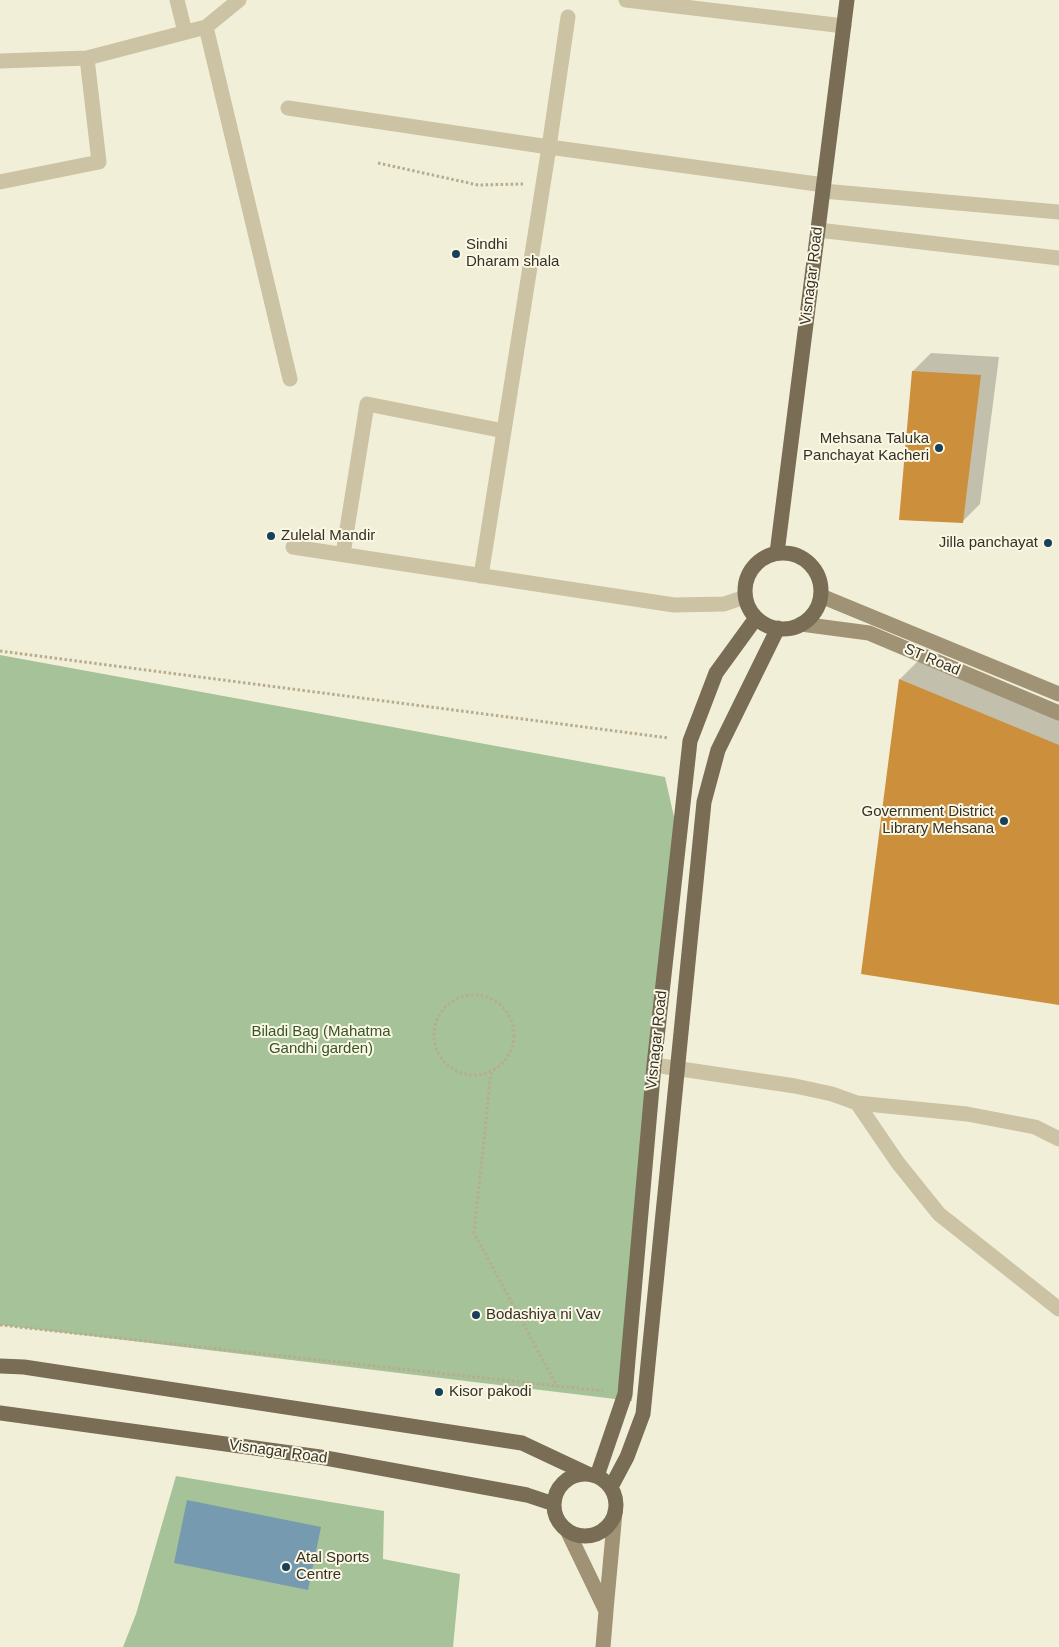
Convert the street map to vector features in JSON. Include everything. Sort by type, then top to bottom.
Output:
[{"type":"main road","name":"Visnagar Road","points":[[778,553],[847,0]]},
{"type":"main road","points":[[778,553],[800,557],[810,564],[817,573],[821,584],[818,608],[811,617],[801,624],[790,628],[766,625],[756,618],[749,608],[745,597],[749,573],[756,564],[778,553]]},
{"type":"main road","name":"ST Road","points":[[821,596],[1059,694]]},
{"type":"main road","name":"Visnagar Road","points":[[592,1475],[625,1394],[654,1065],[690,741],[716,673],[756,618]]},
{"type":"main road","name":"ST Road","points":[[801,624],[869,634],[1059,713]]},
{"type":"main road","points":[[611,1487],[627,1457],[642,1414],[704,802],[718,750],[778,628]]},
{"type":"main road","points":[[0,1366],[34,1368],[522,1443],[592,1475],[611,1487],[615,1495],[603,1647]]},
{"type":"main road","name":"Visnagar Road","points":[[0,1413],[320,1457],[527,1495],[554,1504]]},
{"type":"main road","points":[[592,1475],[579,1474],[564,1482],[558,1488],[554,1504],[555,1514],[567,1530],[606,1611]]},
{"type":"main road","points":[[567,1530],[581,1535],[596,1534],[608,1525],[615,1512]]},
{"type":"street","points":[[177,0],[185,32]]},
{"type":"street","points":[[0,61],[87,58],[206,27],[239,0]]},
{"type":"street","points":[[626,0],[844,26]]},
{"type":"street","points":[[482,576],[568,18]]},
{"type":"street","points":[[206,27],[290,379]]},
{"type":"street","points":[[0,182],[99,162],[87,58]]},
{"type":"street","points":[[288,108],[823,188],[1059,212]]},
{"type":"street","points":[[818,230],[1059,258]]},
{"type":"street","points":[[343,554],[367,404],[504,431]]},
{"type":"street","points":[[293,547],[674,605],[724,604],[745,597]]},
{"type":"street","points":[[654,1065],[795,1086],[832,1094],[857,1103],[967,1114],[1036,1127],[1059,1139]]},
{"type":"street","points":[[857,1103],[898,1163],[938,1214],[1059,1308]]},
{"type":"path","points":[[378,163],[478,186],[543,183]]},
{"type":"path","points":[[0,651],[690,741]]},
{"type":"path","points":[[491,1072],[478,1075],[464,1074],[452,1069],[441,1060],[435,1047],[433,1034],[439,1015],[453,1001],[465,996],[478,995],[491,999],[501,1006],[509,1016],[514,1029],[513,1042],[509,1054],[491,1072],[474,1233],[557,1386]]},
{"type":"path","points":[[0,1325],[625,1394]]},
{"type":"green space","name":"Biladi Bag (Mahatma Gandhi garden)","points":[[0,655],[665,777],[679,839],[654,1065],[632,1401],[0,1325]]},
{"type":"green space","name":"Atal Sports Centre","points":[[176,1476],[384,1511],[383,1559],[460,1574],[453,1647],[123,1647],[136,1614]]},
{"type":"water","points":[[187,1500],[321,1527],[308,1590],[174,1563]]},
{"type":"building","name":"Mehsana Taluka Panchayat Kacheri","points":[[912,371],[981,375],[963,523],[899,520]]},
{"type":"building","points":[[899,679],[1059,745],[1059,1005],[861,974]]},
{"type":"place","name":"Sindhi Dharam shala","points":[[456,254]]},
{"type":"place","name":"Mehsana Taluka Panchayat Kacheri","points":[[939,448]]},
{"type":"place","name":"Zulelal Mandir","points":[[271,536]]},
{"type":"place","name":"Jilla panchayat","points":[[1048,543]]},
{"type":"place","name":"Government District Library Mehsana","points":[[1004,821]]},
{"type":"place","name":"Bodashiya ni Vav","points":[[476,1315]]},
{"type":"place","name":"Kisor pakodi","points":[[439,1392]]},
{"type":"place","name":"Atal Sports Centre","points":[[286,1567]]}]
